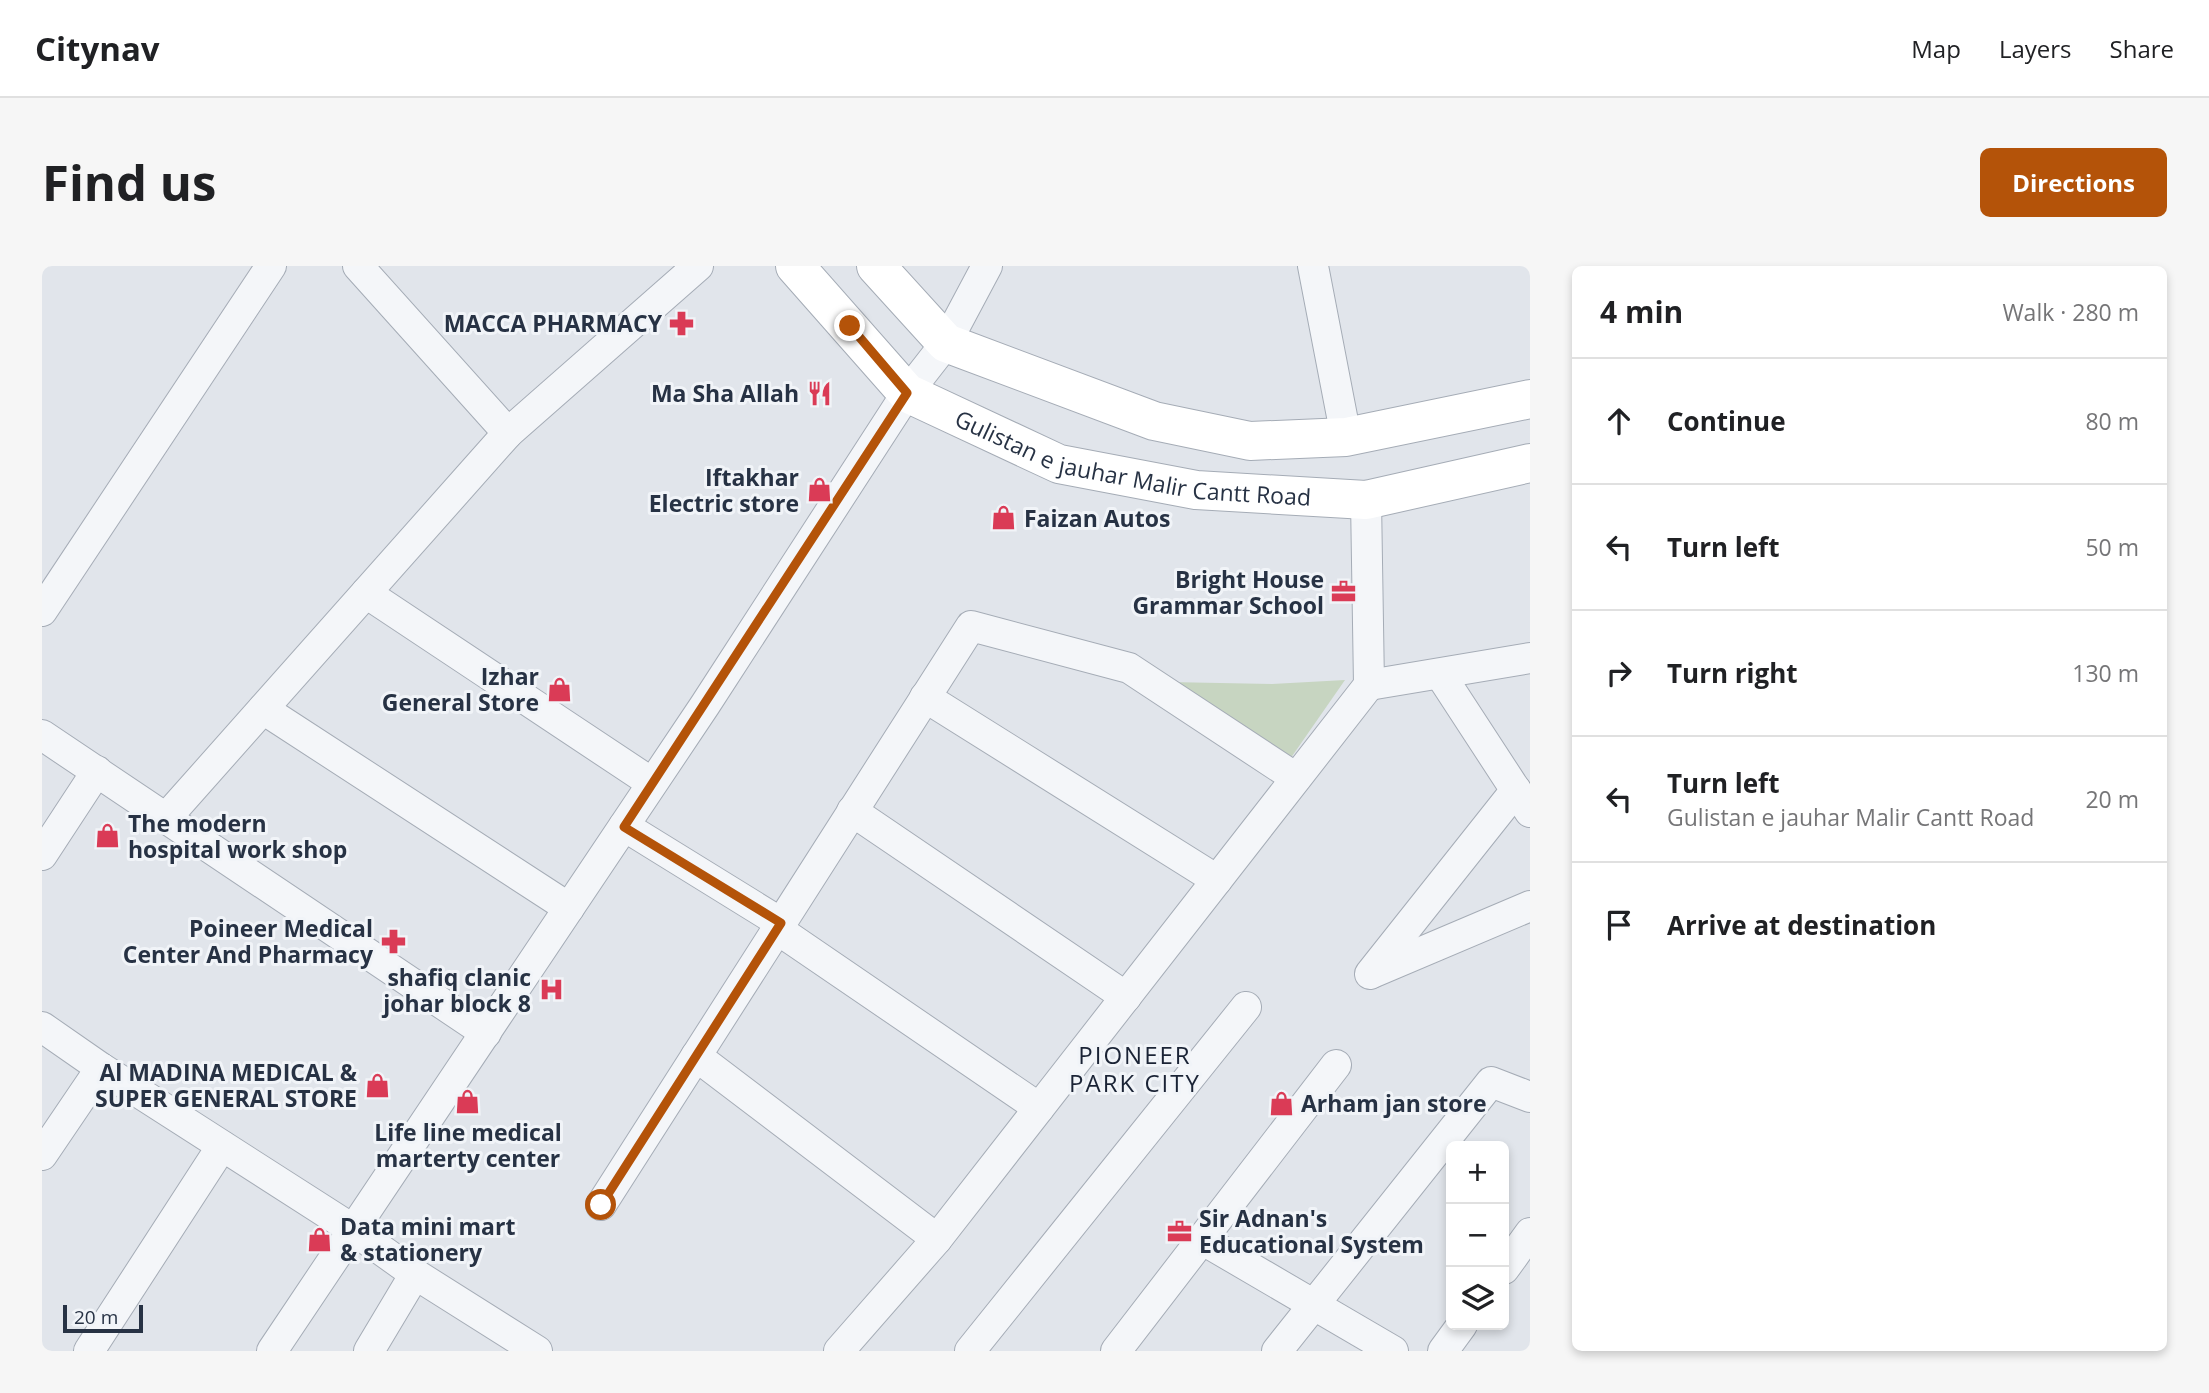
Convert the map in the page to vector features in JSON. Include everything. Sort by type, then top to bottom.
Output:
[{"type":"main road","name":"Gulistan e jauhar Malir Cantt Road","points":[[795,266],[907,393],[1059,464],[1196,490],[1366,500],[1530,463]]},
{"type":"main road","name":"Gulistan e jauhar Malir Cantt Road","points":[[876,266],[946,343],[1154,421],[1250,441],[1346,437],[1530,399]]},
{"type":"street","points":[[42,611],[271,266]]},
{"type":"street","points":[[358,266],[508,432]]},
{"type":"street","points":[[166,818],[508,432],[698,266]]},
{"type":"street","points":[[272,1351],[624,827],[907,393],[946,343],[987,266]]},
{"type":"street","points":[[1313,266],[1346,437]]},
{"type":"street","points":[[839,1351],[937,1239],[1369,685],[1366,500]]},
{"type":"street","points":[[366,593],[652,783]]},
{"type":"street","points":[[601,1205],[971,626],[1129,668],[1296,778]]},
{"type":"street","points":[[1369,685],[1530,659]]},
{"type":"street","points":[[1440,674],[1523,801],[1370,974],[1530,906]]},
{"type":"street","points":[[925,697],[1217,880]]},
{"type":"street","points":[[263,709],[569,908]]},
{"type":"street","points":[[42,735],[486,1033]]},
{"type":"street","points":[[42,855],[97,771]]},
{"type":"street","points":[[852,811],[1126,997]]},
{"type":"street","points":[[624,827],[779,926],[1039,1108]]},
{"type":"street","points":[[970,1351],[1246,1007]]},
{"type":"street","points":[[42,1027],[101,1068],[352,1229],[415,1274],[537,1351]]},
{"type":"street","points":[[696,1056],[937,1239]]},
{"type":"street","points":[[1116,1351],[1336,1065]]},
{"type":"street","points":[[42,1155],[101,1068]]},
{"type":"street","points":[[1277,1351],[1490,1082],[1530,1097]]},
{"type":"street","points":[[89,1351],[222,1146]]},
{"type":"street","points":[[1505,1267],[1530,1233]]},
{"type":"street","points":[[1203,1240],[1393,1351]]},
{"type":"street","points":[[369,1351],[415,1274]]},
{"type":"street","points":[[1443,1351],[1458,1330]]},
{"type":"green space","points":[[1345,680],[1288,762],[1168,682],[1272,684]]},
{"type":"place","name":"MACCA PHARMACY","points":[[682,323]]},
{"type":"place","name":"Ma Sha Allah","points":[[819,393]]},
{"type":"place","name":"Iftakhar Electric store","points":[[819,490]]},
{"type":"place","name":"Faizan Autos","points":[[1004,518]]},
{"type":"place","name":"Bright House Grammar School","points":[[1344,592]]},
{"type":"place","name":"Izhar General Store","points":[[559,689]]},
{"type":"place","name":"The modern hospital work shop","points":[[108,836]]},
{"type":"place","name":"Poineer Medical Center And Pharmacy","points":[[393,941]]},
{"type":"place","name":"shafiq clanic johar block 8","points":[[551,990]]},
{"type":"place","name":"Al MADINA MEDICAL & SUPER GENERAL STORE","points":[[377,1085]]},
{"type":"place","name":"Life line medical marterty center","points":[[468,1102]]},
{"type":"place","name":"Arham jan store","points":[[1281,1103]]},
{"type":"place","name":"Sir Adnan's Educational System","points":[[1179,1231]]},
{"type":"place","name":"Data mini mart & stationery","points":[[320,1239]]},
{"type":"district","name":"PIONEER PARK CITY","points":[[1135,1068]]},
{"type":"route","points":[[601,1205],[781,923],[624,827],[907,393],[850,326]]}]
